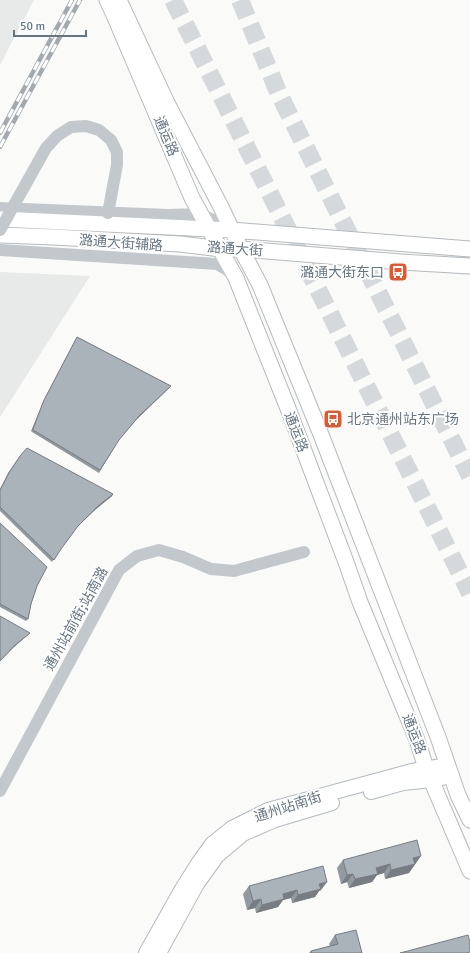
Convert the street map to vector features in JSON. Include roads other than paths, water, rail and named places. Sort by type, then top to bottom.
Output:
[{"type":"main road","name":"通运路","points":[[107,0],[192,198],[236,278],[344,555],[360,602],[414,733],[429,774],[470,871]]},
{"type":"main road","name":"通运路","points":[[119,0],[167,102],[260,286],[387,602],[458,795],[470,820]]},
{"type":"main road","name":"潞通大街","points":[[0,219],[232,230],[470,250]]},
{"type":"main road","name":"潞通大街","points":[[0,235],[180,244],[221,249],[241,249],[470,266]]},
{"type":"main road","name":"通州站南街","points":[[159,953],[197,884],[217,856],[243,834],[275,820],[323,805],[403,783],[429,774],[450,770]]},
{"type":"main road","name":"通州站南街","points":[[146,953],[199,862],[212,844],[232,828],[268,810],[404,773],[429,774]]},
{"type":"street","points":[[0,230],[46,148],[57,136],[71,127],[86,126],[99,130],[110,140],[117,152],[117,165],[108,213]]},
{"type":"street","name":"潞通大街辅路","points":[[0,208],[168,215],[201,214],[232,230]]},
{"type":"street","name":"潞通大街辅路","points":[[0,250],[217,264],[226,269],[236,278]]},
{"type":"street","name":"通州站前街;站南潞","points":[[0,792],[119,570],[137,556],[159,550],[183,557],[211,569],[234,571],[304,552]]},
{"type":"tunnel","points":[[173,0],[470,593]]},
{"type":"tunnel","points":[[240,0],[279,94],[470,476]]},
{"type":"railway","points":[[0,133],[72,0]]},
{"type":"railway","points":[[0,147],[80,0]]},
{"type":"place","name":"潞通大街东口","points":[[398,272]]},
{"type":"place","name":"北京通州站东广场","points":[[333,419]]}]
